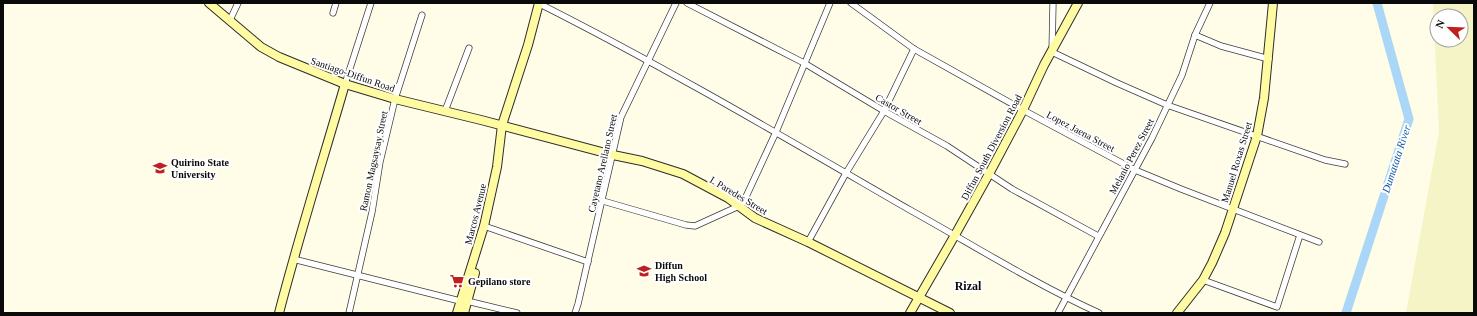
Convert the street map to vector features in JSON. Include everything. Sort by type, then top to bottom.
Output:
[{"type":"street","name":"Santiago-Diffun Road","points":[[209,3],[261,47],[279,57],[345,84],[395,99],[505,123]]},
{"type":"street","points":[[230,20],[238,3]]},
{"type":"street","points":[[333,13],[336,3]]},
{"type":"street","points":[[279,313],[293,259],[308,214],[345,84],[371,3]]},
{"type":"street","points":[[539,3],[776,132],[955,235],[986,255],[1066,298],[1099,313]]},
{"type":"street","name":"Marcos Avenue","points":[[457,313],[463,301],[472,267],[486,227],[505,123],[539,3]]},
{"type":"street","name":"Cayetano Arellano Street","points":[[575,313],[621,117],[676,3]]},
{"type":"street","name":"Castor Street","points":[[687,3],[804,63],[884,111],[948,146],[1012,189],[1098,236]]},
{"type":"street","points":[[602,201],[686,225],[695,226],[739,206],[744,201],[776,132],[830,3]]},
{"type":"street","name":"Lopez Jaena Street","points":[[851,3],[914,49],[1135,170],[1319,242]]},
{"type":"street","points":[[1053,3],[1052,52],[1167,105],[1325,160],[1346,164]]},
{"type":"street","name":"Diffun South Diversion Road","points":[[910,313],[955,235],[1023,110],[1077,3]]},
{"type":"street","name":"Melanio Perez Street","points":[[1058,313],[1098,236],[1135,170],[1167,105],[1182,74],[1195,35],[1210,3]]},
{"type":"street","name":"Manuel Roxas Street","points":[[1178,313],[1203,280],[1212,263],[1222,239],[1257,136],[1269,59],[1273,3]]},
{"type":"street","name":"Ramon Magsaysay Street","points":[[349,313],[380,162],[395,99],[422,15]]},
{"type":"street","points":[[1195,35],[1221,46],[1269,59]]},
{"type":"street","points":[[445,111],[469,48]]},
{"type":"street","points":[[808,242],[846,173],[884,111],[914,49]]},
{"type":"street","name":"I. Paredes Street","points":[[505,123],[613,155],[642,161],[683,174],[728,198],[755,218],[808,242],[950,313]]},
{"type":"street","points":[[486,227],[588,262]]},
{"type":"street","points":[[1203,280],[1277,307],[1300,235]]},
{"type":"street","points":[[293,259],[517,313]]},
{"type":"street","name":"Marcos Avenue","points":[[463,301],[464,313]]},
{"type":"green space","points":[[1433,3],[1474,3],[1474,313],[1406,313],[1439,132],[1435,48],[1469,48],[1469,8],[1433,8]]},
{"type":"waterway","name":"Dumatata River","points":[[1346,313],[1409,119],[1377,3]]},
{"type":"place","name":"Quirino State University","points":[[160,168]]},
{"type":"place","name":"Diffun High School","points":[[644,271]]},
{"type":"place","name":"Gepilano store","points":[[457,281]]},
{"type":"district","name":"Rizal","points":[[968,286]]}]
